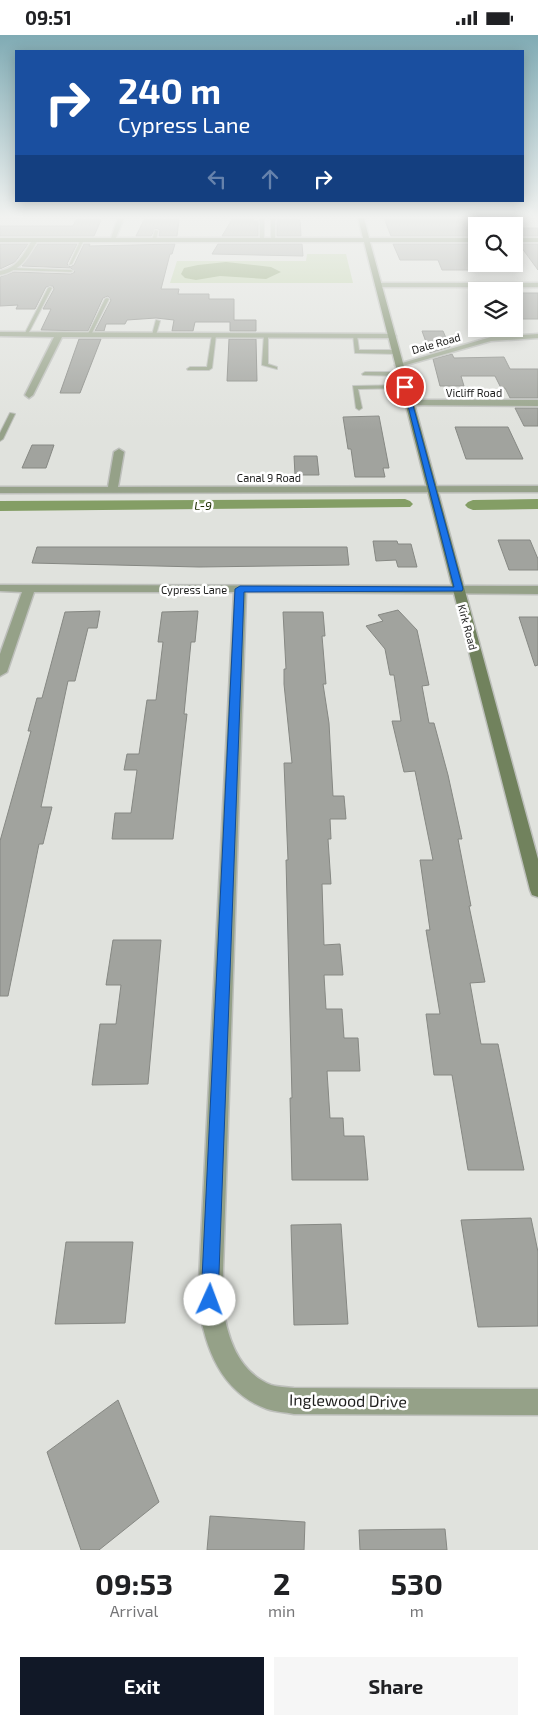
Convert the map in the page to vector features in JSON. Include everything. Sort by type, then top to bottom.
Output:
[{"type":"street","name":"Kirk Road","points":[[379,289],[538,890]]},
{"type":"street","name":"Dale Road","points":[[0,334],[392,335]]},
{"type":"street","points":[[29,395],[59,335]]},
{"type":"street","name":"Dale Road","points":[[400,369],[491,339],[510,336],[538,336]]},
{"type":"street","name":"Vicliff Road","points":[[409,403],[538,403]]},
{"type":"street","points":[[112,490],[118,452]]},
{"type":"street","name":"Canal 9 Road","points":[[0,490],[538,489]]},
{"type":"street","name":"Cypress Lane","points":[[0,588],[538,590]]},
{"type":"street","points":[[0,673],[29,588]]},
{"type":"street","name":"Inglewood Drive","points":[[240,589],[210,1300],[213,1330],[224,1357],[243,1381],[267,1396],[294,1401],[538,1402]]},
{"type":"lane","points":[[26,334],[50,289]]},
{"type":"lane","points":[[89,335],[108,299]]},
{"type":"lane","points":[[154,335],[158,321]]},
{"type":"lane","points":[[190,369],[209,368],[214,335]]},
{"type":"lane","points":[[266,335],[265,365],[275,368]]},
{"type":"lane","points":[[355,335],[358,353],[396,352]]},
{"type":"lane","points":[[365,374],[400,369]]},
{"type":"lane","points":[[359,408],[355,387],[405,387]]},
{"type":"lane","points":[[0,439],[12,414]]},
{"type":"building","points":[[0,289],[45,289],[35,309],[16,309],[18,305],[0,306]]},
{"type":"building","points":[[54,289],[179,289],[178,294],[209,294],[209,299],[234,299],[234,320],[256,320],[256,331],[230,331],[230,322],[195,322],[193,331],[172,331],[174,320],[156,318],[127,320],[125,324],[106,324],[104,331],[95,331],[111,300],[108,296],[103,298],[88,331],[41,330],[51,309],[43,309]]},
{"type":"building","points":[[523,293],[538,293],[538,319],[523,319]]},
{"type":"building","points":[[422,331],[443,331],[450,347],[430,353]]},
{"type":"building","points":[[79,339],[101,339],[80,393],[60,393]]},
{"type":"building","points":[[229,339],[256,339],[257,381],[227,381]]},
{"type":"building","points":[[452,354],[454,358],[504,357],[510,369],[538,369],[538,398],[510,398],[505,388],[501,388],[495,376],[461,376],[464,386],[440,386],[433,359]]},
{"type":"building","points":[[515,408],[538,408],[538,426],[524,426]]},
{"type":"building","points":[[379,416],[389,468],[383,468],[385,477],[355,477],[351,449],[348,449],[343,417]]},
{"type":"building","points":[[455,427],[508,427],[523,459],[466,459]]},
{"type":"building","points":[[32,445],[54,445],[46,468],[22,468]]},
{"type":"building","points":[[294,456],[317,456],[319,475],[295,475]]},
{"type":"building","points":[[498,540],[530,540],[538,559],[538,570],[509,570]]},
{"type":"building","points":[[373,541],[397,541],[398,544],[411,544],[417,567],[398,567],[396,560],[376,561]]},
{"type":"building","points":[[37,547],[347,547],[349,565],[199,567],[32,563]]},
{"type":"building","points":[[398,610],[417,630],[429,685],[422,686],[429,723],[434,723],[462,839],[458,839],[471,906],[469,906],[485,982],[470,983],[481,1044],[498,1044],[524,1170],[468,1170],[452,1075],[434,1075],[426,1014],[440,1014],[426,930],[430,930],[420,860],[433,860],[415,771],[404,772],[392,721],[401,721],[394,675],[390,675],[385,649],[366,626],[383,621],[378,615]]},
{"type":"building","points":[[100,611],[97,628],[88,628],[75,681],[68,681],[41,807],[52,807],[43,844],[39,844],[8,996],[0,996],[0,841],[31,731],[28,731],[37,698],[42,698],[65,612]]},
{"type":"building","points":[[198,611],[195,642],[191,642],[184,714],[187,714],[173,839],[112,839],[115,813],[131,813],[137,770],[124,770],[127,754],[139,754],[147,700],[156,700],[163,642],[158,642],[162,612]]},
{"type":"building","points":[[283,612],[323,612],[325,636],[322,636],[326,684],[323,684],[329,723],[333,796],[344,796],[346,819],[330,819],[331,839],[328,839],[331,884],[322,884],[324,945],[340,944],[343,975],[324,975],[326,1009],[342,1009],[344,1038],[358,1038],[360,1071],[327,1071],[330,1118],[343,1118],[344,1136],[364,1136],[368,1180],[292,1180],[290,1098],[292,1098],[286,860],[288,860],[284,763],[292,763],[284,684],[284,669],[286,669]]},
{"type":"building","points":[[519,617],[538,617],[538,665],[535,666]]},
{"type":"building","points":[[113,940],[161,940],[148,1084],[92,1085],[100,1024],[116,1024],[121,985],[106,985]]},
{"type":"building","points":[[531,1218],[538,1252],[538,1326],[478,1327],[461,1220]]},
{"type":"building","points":[[341,1224],[348,1324],[294,1325],[291,1225]]},
{"type":"building","points":[[66,1242],[133,1242],[125,1323],[55,1324]]},
{"type":"building","points":[[118,1400],[159,1502],[99,1550],[81,1550],[47,1452]]},
{"type":"building","points":[[210,1516],[305,1522],[304,1550],[207,1550]]},
{"type":"building","points":[[445,1529],[447,1550],[360,1550],[359,1530]]},
{"type":"waterway","name":"L-9","points":[[0,506],[405,504]]},
{"type":"waterway","name":"L-9","points":[[473,505],[538,504]]},
{"type":"route","points":[[210,1300],[240,589],[459,589],[405,387]]}]
